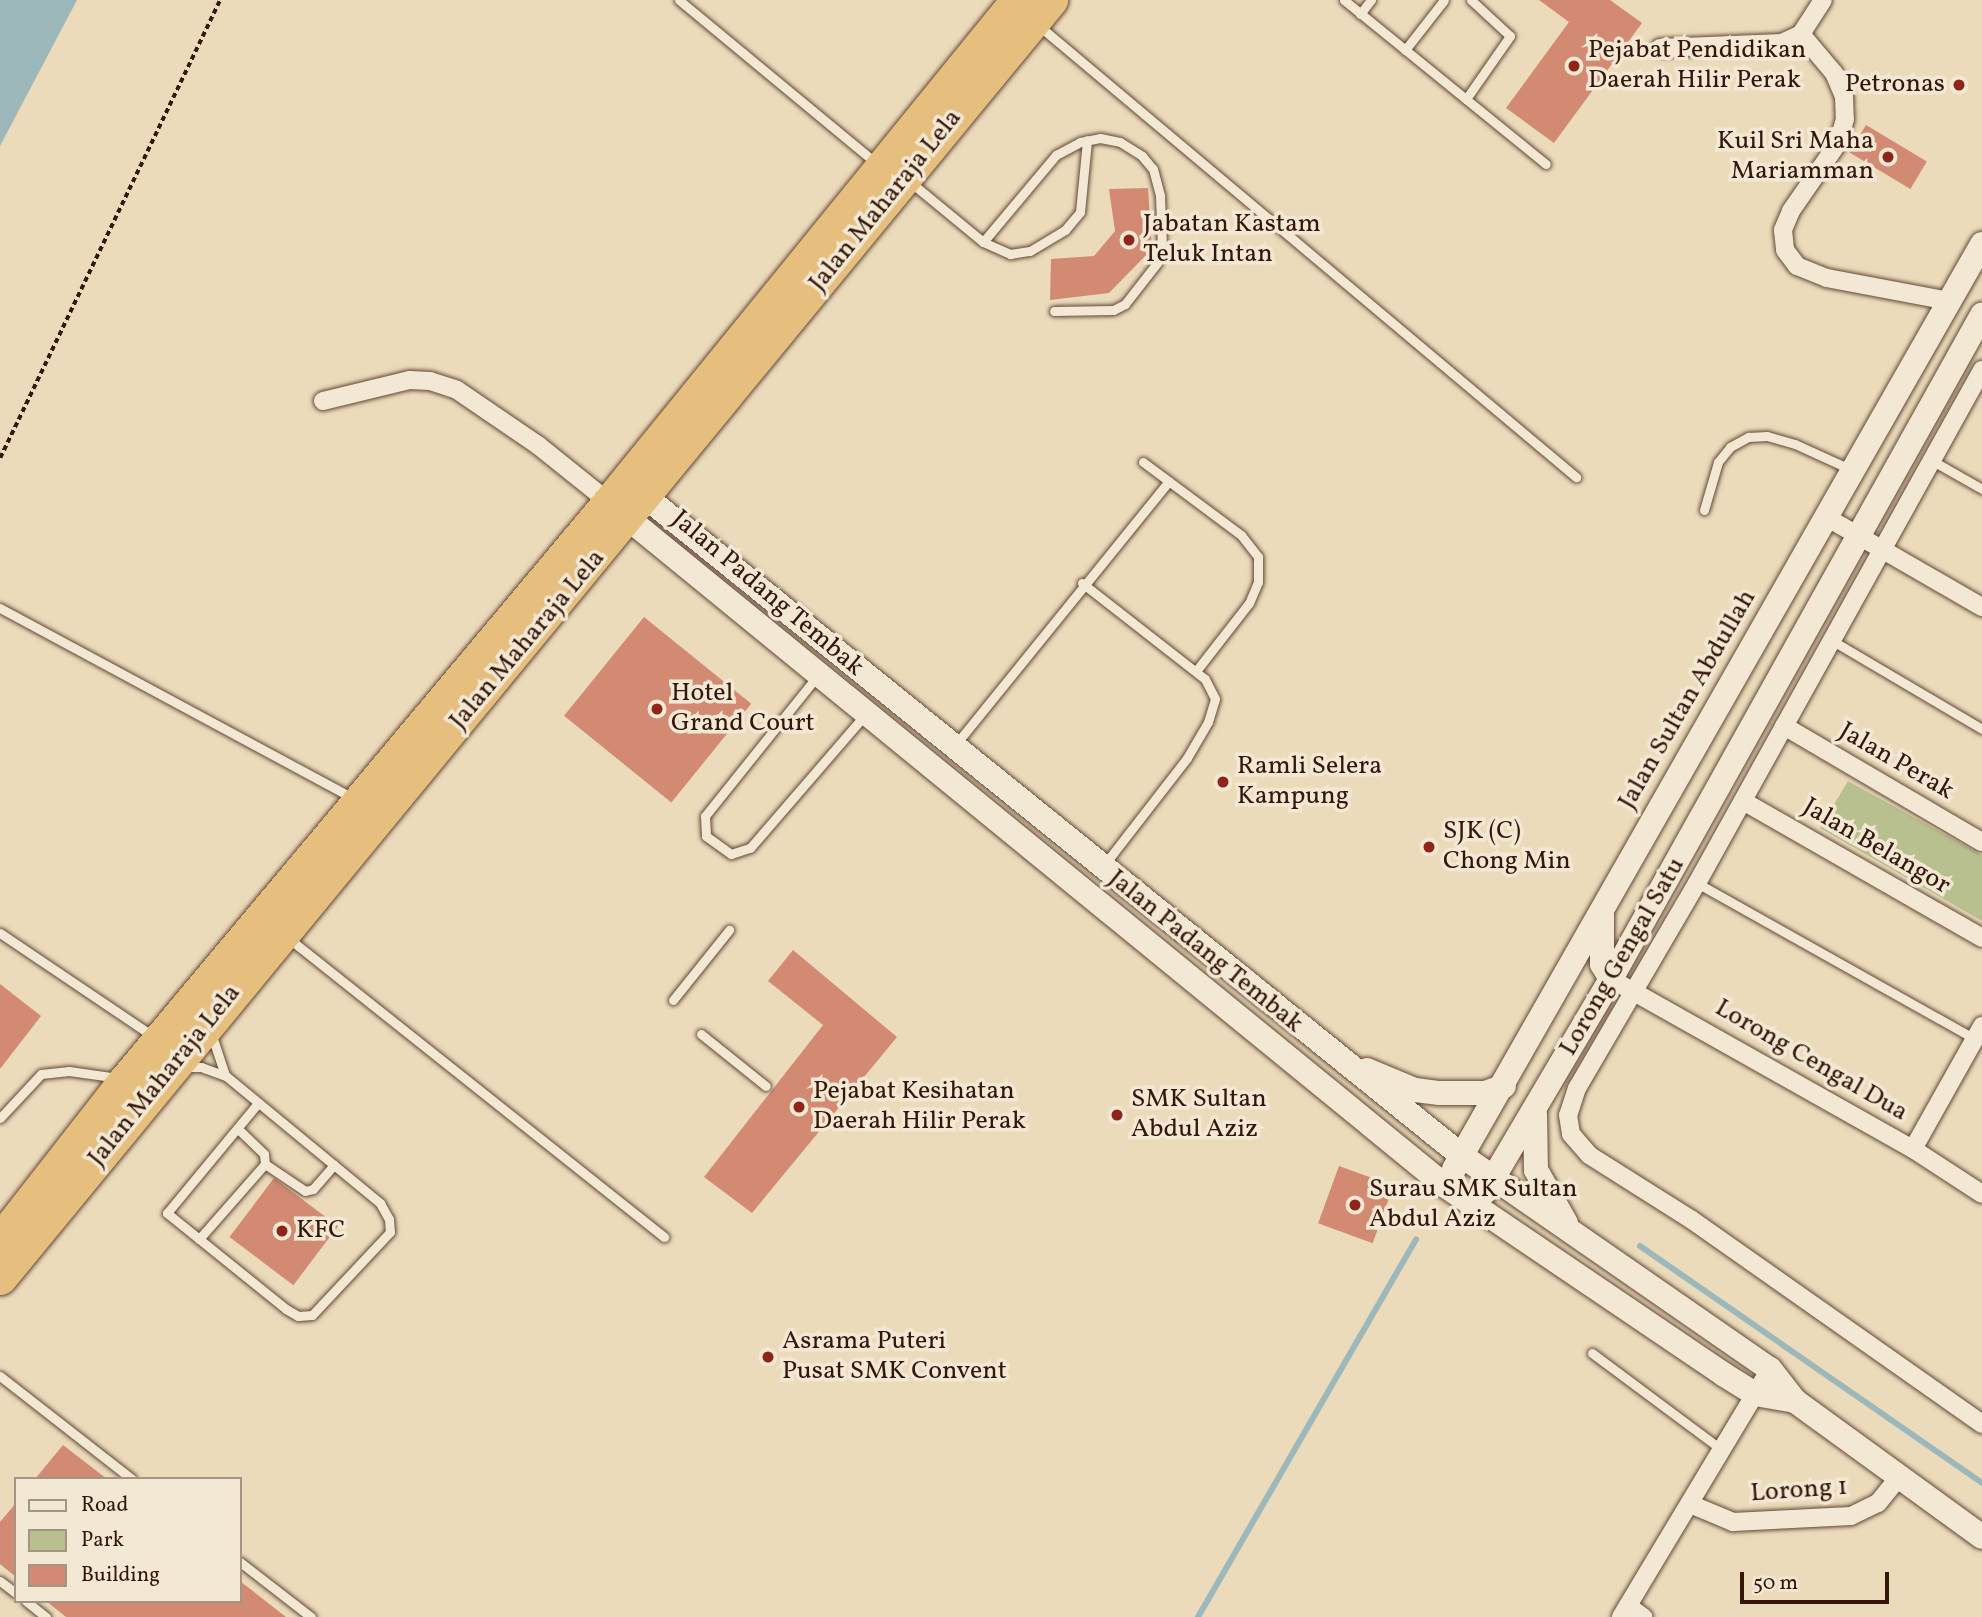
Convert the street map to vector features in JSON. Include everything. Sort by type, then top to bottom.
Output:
[{"type":"highway","name":"Jalan Maharaja Lela","points":[[0,1240],[127,1079],[165,1054],[212,1017],[892,172],[1034,7]]},
{"type":"highway","name":"Jalan Maharaja Lela","points":[[0,1278],[165,1054],[358,800],[627,499]]},
{"type":"main road","name":"Jalan Sultan Abdullah","points":[[1444,1185],[1504,1086],[1982,244]]},
{"type":"main road","points":[[1476,1208],[1611,979],[1982,315]]},
{"type":"main road","name":"Jalan Padang Tembak","points":[[627,499],[865,715],[1444,1185],[1755,1394],[1795,1401]]},
{"type":"main road","name":"Jalan Padang Tembak","points":[[627,499],[954,747],[1325,1050],[1462,1156],[1576,1238],[1770,1369],[1795,1401],[1982,1537]]},
{"type":"main road","points":[[1602,910],[1602,964],[1611,979]]},
{"type":"main road","points":[[1325,1050],[1415,1090],[1461,1095],[1504,1086]]},
{"type":"main road","points":[[1535,1108],[1535,1170],[1547,1196],[1576,1238]]},
{"type":"street","points":[[1660,48],[1762,46],[1801,34],[1823,0]]},
{"type":"street","points":[[1801,34],[1834,73],[1844,96],[1845,119],[1838,143],[1791,211],[1783,230],[1785,250],[1797,266],[1827,278],[1949,301]]},
{"type":"street","name":"Lorong Gengal Satu","points":[[1982,372],[1636,992],[1577,1088],[1568,1115],[1571,1134],[1589,1155],[1692,1220],[1982,1424]]},
{"type":"street","points":[[323,401],[410,380],[430,381],[457,390],[627,499]]},
{"type":"street","points":[[1826,517],[1982,607]]},
{"type":"street","name":"Jalan Perak","points":[[1784,726],[1982,842]]},
{"type":"street","name":"Jalan Belangor","points":[[1743,802],[1982,938]]},
{"type":"street","name":"Lorong Cengal Dua","points":[[1611,979],[1913,1149],[1982,1194]]},
{"type":"street","points":[[1913,1149],[1978,1033]]},
{"type":"street","points":[[1643,1617],[1624,1612],[1770,1369]]},
{"type":"street","name":"Lorong 1","points":[[1690,1504],[1733,1522],[1852,1516],[1878,1503],[1900,1475]]},
{"type":"lane","points":[[679,0],[983,242],[1010,254],[1030,251],[1065,230],[1080,212],[1084,194],[1087,140]]},
{"type":"lane","points":[[1344,0],[1546,164]]},
{"type":"lane","points":[[1360,14],[1371,0]]},
{"type":"lane","points":[[1405,50],[1444,0]]},
{"type":"lane","points":[[1466,99],[1510,36],[1471,0]]},
{"type":"lane","points":[[1034,7],[1576,477]]},
{"type":"lane","points":[[983,242],[1056,155],[1087,140],[1121,142],[1153,169],[1160,196],[1162,245],[1157,263],[1125,304],[1113,310],[1054,311]]},
{"type":"lane","points":[[1704,510],[1717,462],[1730,447],[1748,437],[1767,436],[1795,444],[1853,471]]},
{"type":"lane","points":[[1931,460],[1982,489]]},
{"type":"lane","points":[[1143,462],[1241,535],[1258,557],[1258,582],[1249,603],[1196,671]]},
{"type":"lane","points":[[954,747],[1082,583],[1168,481]]},
{"type":"lane","points":[[1082,583],[1196,671],[1215,699],[1208,722],[1187,758],[1102,868]]},
{"type":"lane","points":[[0,608],[358,800]]},
{"type":"lane","points":[[1831,640],[1982,729]]},
{"type":"lane","points":[[819,674],[705,816],[706,836],[731,854],[750,848],[865,715]]},
{"type":"lane","points":[[1697,883],[1978,1033]]},
{"type":"lane","points":[[673,1000],[729,930]]},
{"type":"lane","points":[[0,933],[165,1054],[226,1076],[380,1203],[390,1232],[312,1315],[298,1316],[286,1310],[167,1213],[258,1103]]},
{"type":"lane","points":[[282,933],[664,1237]]},
{"type":"lane","points":[[212,1017],[214,1050],[226,1076]]},
{"type":"lane","points":[[701,1034],[766,1086]]},
{"type":"lane","points":[[0,1118],[41,1073],[69,1071],[127,1079]]},
{"type":"lane","points":[[199,1239],[265,1164],[264,1154],[237,1128]]},
{"type":"lane","points":[[265,1164],[304,1191],[313,1189],[334,1165]]},
{"type":"lane","points":[[1592,1353],[1722,1450]]},
{"type":"lane","points":[[0,1376],[129,1477]]},
{"type":"lane","points":[[242,1564],[311,1617]]},
{"type":"lane","points":[[28,1603],[46,1617]]},
{"type":"path","points":[[0,458],[220,0]]},
{"type":"green space","points":[[1848,781],[1982,855],[1982,921],[1820,828]]},
{"type":"water","points":[[0,0],[77,0],[0,146]]},
{"type":"building","name":"Pejabat Pendidikan Daerah Hilir Perak","points":[[1539,0],[1610,0],[1642,23],[1554,143],[1506,108],[1569,22]]},
{"type":"building","name":"Kuil Sri Maha Mariamman","points":[[1866,125],[1927,162],[1910,189],[1850,152]]},
{"type":"building","name":"Jabatan Kastam Teluk Intan","points":[[1148,188],[1152,249],[1109,293],[1050,300],[1051,259],[1094,256],[1115,231],[1109,189]]},
{"type":"building","name":"Hotel Grand Court","points":[[644,617],[751,704],[671,803],[564,716]]},
{"type":"building","name":"Pejabat Kesihatan Daerah Hilir Perak","points":[[793,950],[897,1037],[752,1213],[704,1177],[823,1025],[768,981]]},
{"type":"building","points":[[0,984],[41,1016],[0,1069]]},
{"type":"building","name":"Surau SMK Sultan Abdul Aziz","points":[[1339,1166],[1394,1186],[1373,1243],[1318,1223]]},
{"type":"building","name":"KFC","points":[[274,1178],[338,1226],[293,1285],[229,1237]]},
{"type":"building","points":[[63,1445],[104,1477],[37,1477]]},
{"type":"building","points":[[14,1505],[14,1575],[0,1564],[0,1522]]},
{"type":"building","points":[[242,1583],[286,1617],[66,1617],[48,1603],[242,1603]]},
{"type":"waterway","points":[[1198,1617],[1416,1239]]},
{"type":"waterway","points":[[1640,1246],[1982,1483]]},
{"type":"place","name":"Pejabat Pendidikan Daerah Hilir Perak","points":[[1574,66]]},
{"type":"place","name":"Petronas","points":[[1959,85]]},
{"type":"place","name":"Kuil Sri Maha Mariamman","points":[[1888,157]]},
{"type":"place","name":"Jabatan Kastam Teluk Intan","points":[[1129,240]]},
{"type":"place","name":"Hotel Grand Court","points":[[657,709]]},
{"type":"place","name":"Ramli Selera Kampung","points":[[1223,782]]},
{"type":"place","name":"SJK (C) Chong Min","points":[[1429,847]]},
{"type":"place","name":"Pejabat Kesihatan Daerah Hilir Perak","points":[[799,1107]]},
{"type":"place","name":"SMK Sultan Abdul Aziz","points":[[1117,1115]]},
{"type":"place","name":"Surau SMK Sultan Abdul Aziz","points":[[1355,1205]]},
{"type":"place","name":"KFC","points":[[282,1231]]},
{"type":"place","name":"Asrama Puteri Pusat SMK Convent","points":[[768,1357]]}]
